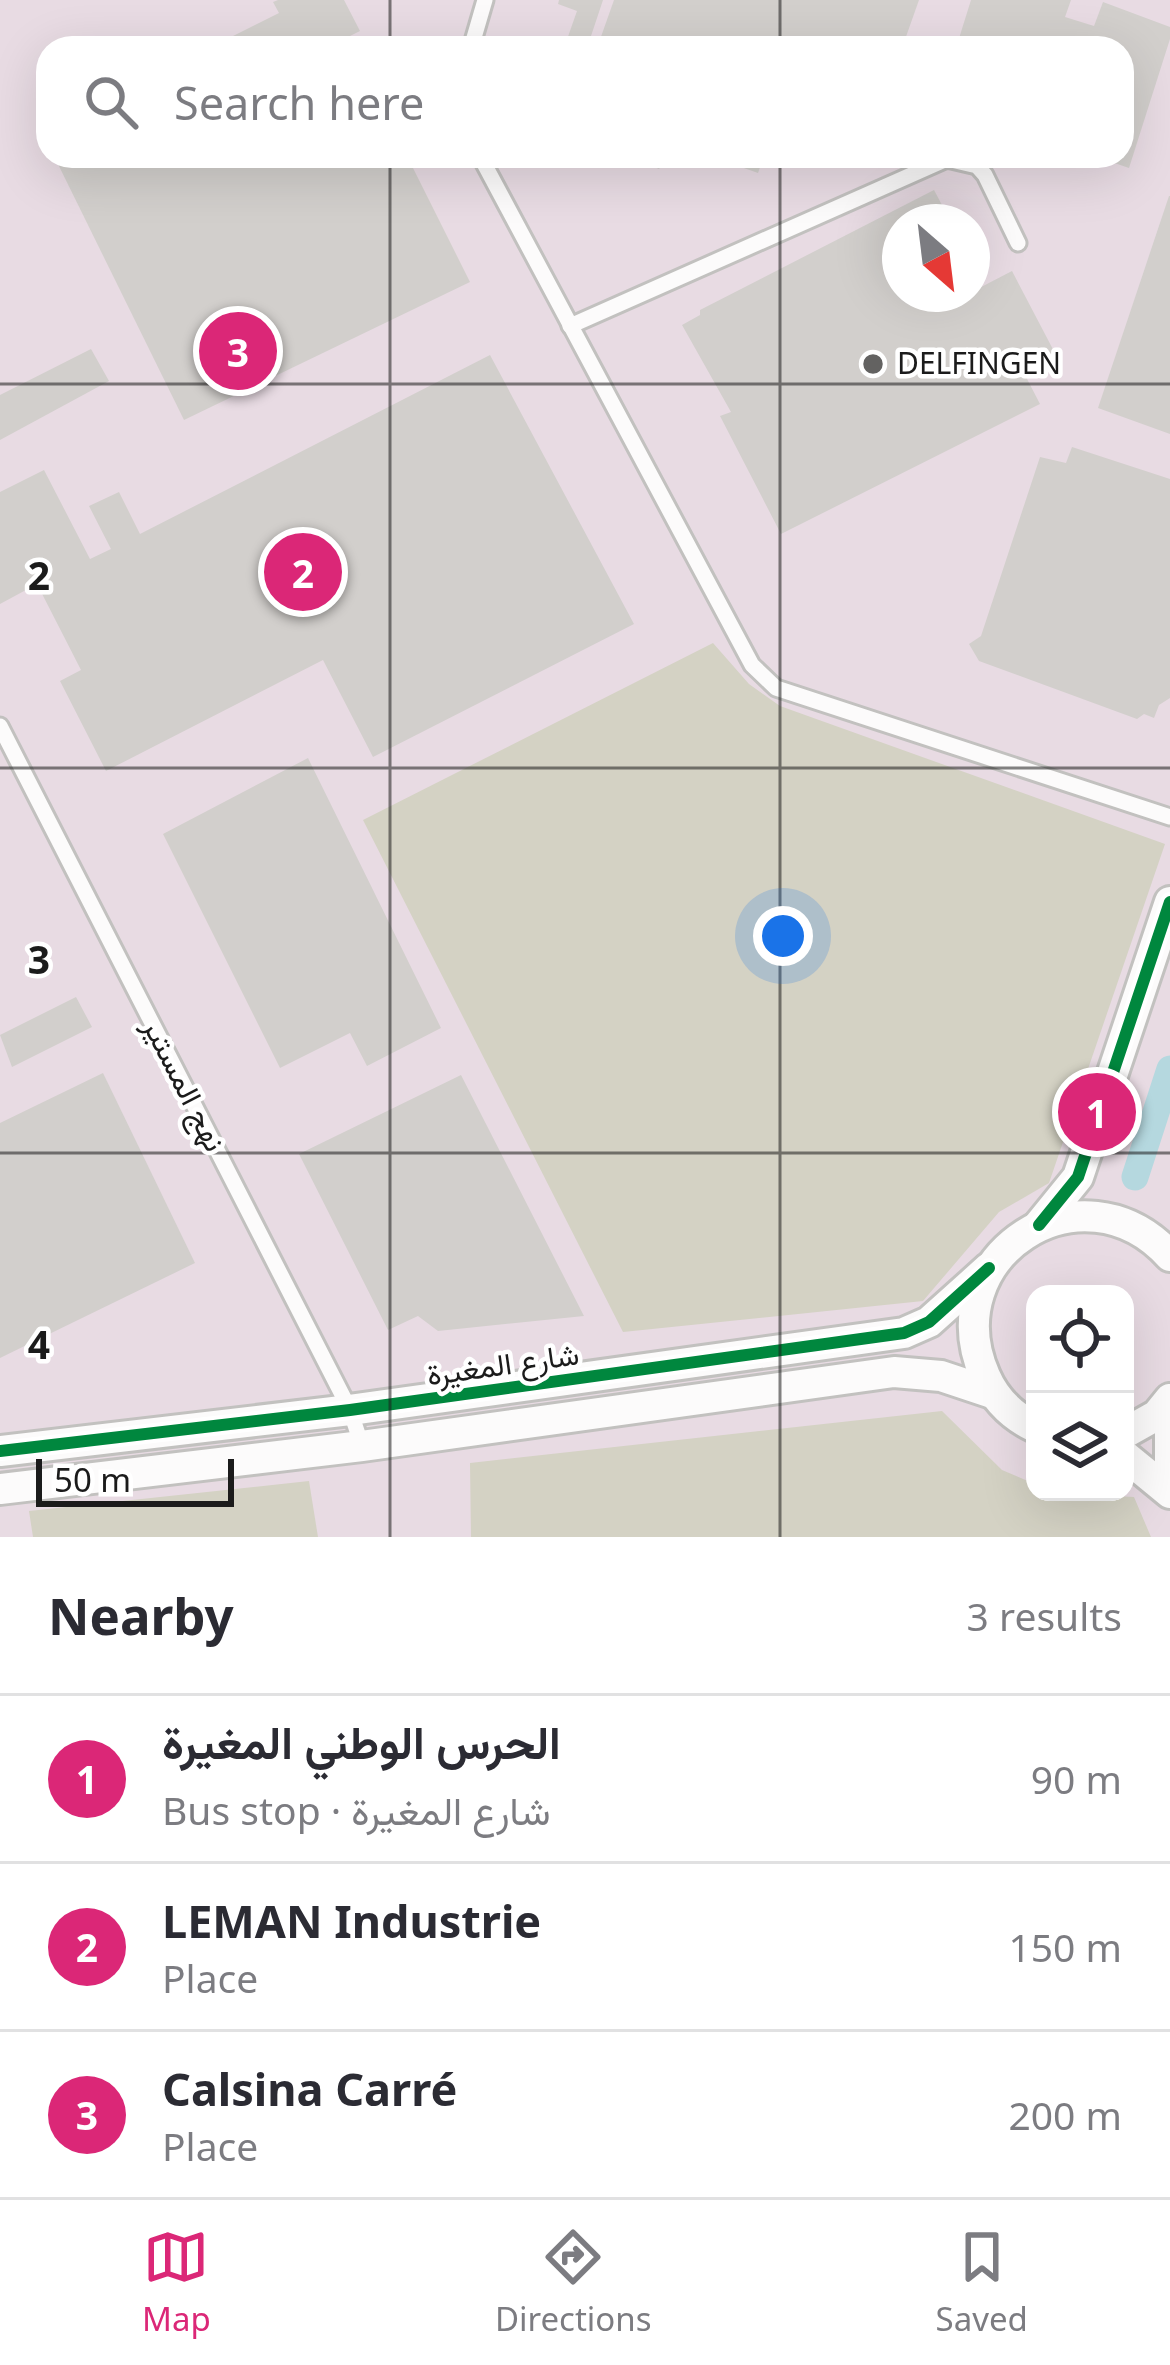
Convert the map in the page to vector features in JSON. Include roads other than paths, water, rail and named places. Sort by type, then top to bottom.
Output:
[{"type":"street","name":"شارع المغيرة","points":[[0,1451],[350,1410],[904,1333],[929,1322],[1011,1243],[1039,1225],[1078,1177],[1170,902]]},
{"type":"street","points":[[1039,1225],[1078,1215],[1118,1220],[1154,1238],[1170,1256]]},
{"type":"street","points":[[989,1268],[974,1309],[975,1353],[992,1393],[1026,1423]]},
{"type":"street","name":"شارع المغيرة","points":[[0,1489],[362,1446],[894,1372],[941,1376],[992,1393]]},
{"type":"street","points":[[1134,1427],[1170,1400]]},
{"type":"street","points":[[1170,1430],[1170,1469]]},
{"type":"street","points":[[1134,1463],[1170,1493]]},
{"type":"lane","points":[[474,36],[485,0]]},
{"type":"lane","points":[[486,168],[752,665],[776,688],[1170,817]]},
{"type":"lane","points":[[570,326],[927,168]]},
{"type":"lane","points":[[979,168],[1018,243]]},
{"type":"lane","name":"نهج المستير","points":[[0,726],[350,1410],[362,1446]]},
{"type":"waterway","points":[[1135,1177],[1170,1069]]},
{"type":"place","name":"Calsina Carré","points":[[238,351]]},
{"type":"place","name":"DELFINGEN","points":[[873,364]]},
{"type":"place","name":"LEMAN Industrie","points":[[303,572]]},
{"type":"place","name":"الحرس الوطني المغيرة","points":[[1097,1112]]}]
